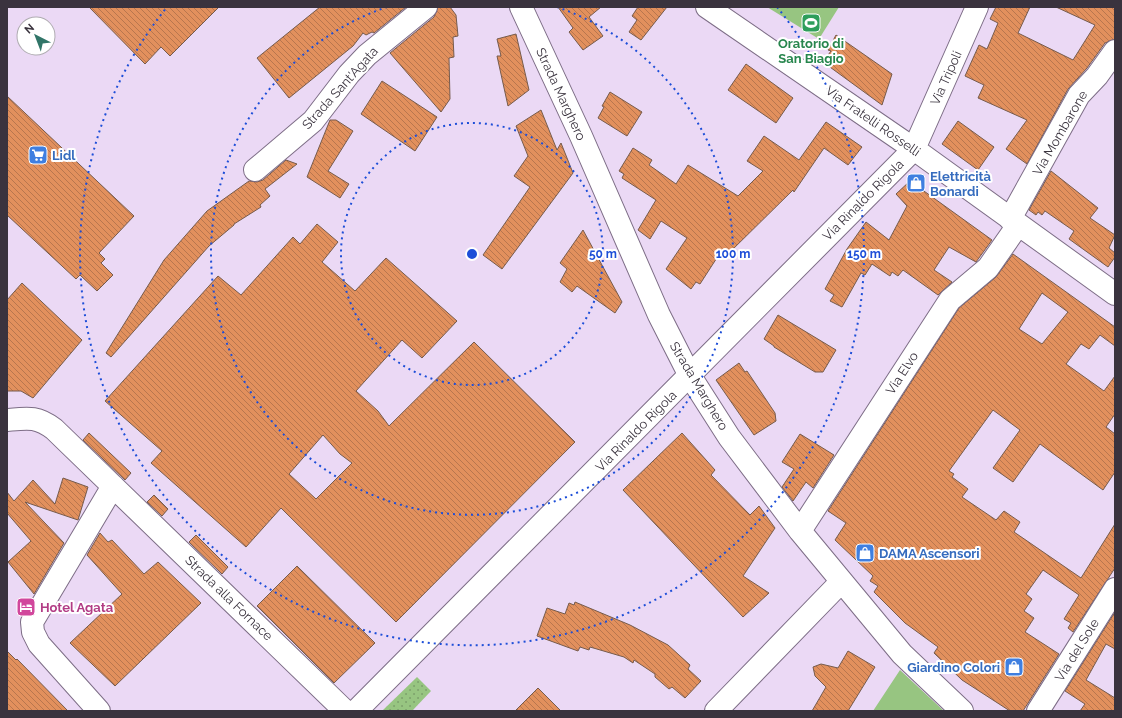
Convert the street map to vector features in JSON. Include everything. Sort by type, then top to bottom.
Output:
[{"type":"street","name":"Strada Sant'Agata","points":[[254,170],[313,121],[349,74],[367,55],[426,7]]},
{"type":"street","name":"Strada Marghero","points":[[521,7],[584,143],[659,315],[690,376],[729,437],[800,531],[841,582],[902,654],[962,711]]},
{"type":"street","name":"Via Fratelli Rosselli","points":[[707,7],[914,149],[1115,294]]},
{"type":"street","name":"Via Tripoli","points":[[914,149],[977,7]]},
{"type":"street","name":"Via Mombarone","points":[[1014,222],[1079,95],[1097,76],[1115,51]]},
{"type":"street","name":"Via Rinaldo Rigola","points":[[356,711],[914,149]]},
{"type":"street","name":"Via Elvo","points":[[800,531],[950,300],[988,268],[1014,222]]},
{"type":"street","name":"Strada alla Fornace","points":[[7,420],[31,418],[44,421],[54,429],[345,711]]},
{"type":"street","points":[[99,711],[39,644],[33,632],[32,622],[113,486]]},
{"type":"street","points":[[716,711],[841,582]]},
{"type":"street","name":"Via del Sole","points":[[1038,711],[1115,589]]},
{"type":"green space","name":"Oratorio di San Biagio","points":[[767,7],[839,7],[819,39]]},
{"type":"green space","points":[[900,670],[944,711],[873,711]]},
{"type":"green space","points":[[417,677],[431,691],[412,711],[382,711]]},
{"type":"building","points":[[89,7],[219,7],[170,56],[161,47],[145,64]]},
{"type":"building","points":[[320,7],[406,7],[374,33],[372,32],[366,35],[363,33],[353,46],[289,98],[257,58]]},
{"type":"building","points":[[438,7],[450,7],[456,15],[458,36],[453,37],[454,57],[449,58],[450,99],[441,112],[390,53],[434,17]]},
{"type":"building","points":[[558,7],[601,7],[589,17],[603,36],[583,50],[569,32],[573,28]]},
{"type":"building","points":[[638,7],[667,7],[641,40],[629,32],[637,20],[632,16]]},
{"type":"building","points":[[996,7],[1030,7],[1018,33],[1073,60],[1095,25],[1056,7],[1115,7],[1115,39],[1105,43],[1087,68],[1068,89],[1027,164],[1006,149],[1027,120],[978,98],[984,85],[965,76],[979,45],[987,49],[998,23],[990,19]]},
{"type":"building","points":[[516,34],[529,90],[508,106],[497,56],[501,56],[497,39]]},
{"type":"building","points":[[836,35],[892,74],[882,105],[823,62],[831,51],[828,50]]},
{"type":"building","points":[[746,64],[793,98],[776,123],[728,90]]},
{"type":"building","points":[[382,81],[437,117],[415,151],[361,114]]},
{"type":"building","points":[[610,92],[642,112],[627,136],[598,118],[604,107],[602,106]]},
{"type":"building","name":"Lidl","points":[[7,96],[134,216],[99,253],[105,259],[101,263],[113,275],[97,291],[80,275],[76,279],[7,215]]},
{"type":"building","points":[[541,110],[557,150],[561,143],[573,173],[502,269],[483,255],[530,187],[514,176],[528,156],[516,126]]},
{"type":"building","points":[[330,120],[336,120],[353,131],[328,171],[349,184],[340,198],[307,177]]},
{"type":"building","points":[[958,121],[994,147],[978,170],[942,144]]},
{"type":"building","points":[[826,122],[862,147],[848,165],[824,148],[794,192],[793,190],[728,254],[722,250],[700,284],[696,282],[691,289],[666,269],[687,238],[661,221],[650,239],[638,230],[656,200],[622,178],[624,174],[619,171],[633,148],[652,160],[649,165],[676,184],[688,165],[738,196],[763,171],[747,161],[764,136],[799,160]]},
{"type":"building","points":[[286,160],[297,164],[265,189],[270,196],[260,205],[261,207],[234,224],[209,246],[111,357],[106,353],[164,260],[207,211],[249,181],[257,182],[263,180]]},
{"type":"building","points":[[1051,171],[1098,208],[1090,218],[1115,235],[1109,248],[1115,253],[1115,257],[1108,267],[1069,239],[1074,231],[1045,211],[1042,215],[1038,212],[1036,215],[1029,210]]},
{"type":"building","points":[[910,181],[992,240],[976,262],[949,247],[934,270],[952,282],[938,295],[903,270],[898,276],[892,272],[890,276],[872,264],[865,275],[861,273],[842,307],[830,301],[834,295],[825,289],[847,249],[866,222],[889,240],[907,206],[896,194]]},
{"type":"building","points":[[317,224],[338,242],[322,262],[355,291],[386,258],[457,321],[422,358],[402,340],[356,391],[378,411],[389,426],[474,342],[575,442],[396,622],[281,508],[246,547],[151,463],[162,451],[105,401],[218,276],[241,295],[293,237],[300,244]],"holes":[[[323,435],[340,454],[352,463],[316,499],[289,474]]]},
{"type":"building","points":[[583,230],[622,302],[615,313],[577,286],[572,292],[560,282],[567,269],[560,263]]},
{"type":"building","points":[[1013,254],[1115,327],[1115,346],[1100,335],[1089,349],[1081,344],[1066,364],[1104,391],[1115,376],[1115,414],[1106,427],[1115,434],[1115,472],[1103,490],[1040,444],[1013,482],[993,468],[1020,430],[993,410],[949,471],[954,474],[952,477],[968,489],[962,497],[996,520],[1004,511],[1020,522],[1014,532],[1081,578],[1115,524],[1115,568],[1073,632],[1068,628],[1071,623],[1064,619],[1079,595],[1043,570],[1026,594],[1032,599],[1024,611],[1034,618],[1025,632],[1059,654],[1023,711],[1010,711],[962,680],[934,653],[938,647],[905,623],[874,592],[878,586],[870,581],[873,576],[835,540],[846,523],[828,511],[959,308],[996,277]],"holes":[[[1042,293],[1068,312],[1042,344],[1019,329]]]},
{"type":"building","points":[[22,283],[82,340],[33,398],[21,391],[7,391],[7,300]]},
{"type":"building","points":[[778,315],[836,350],[823,372],[815,372],[774,347],[764,339]]},
{"type":"building","points":[[739,363],[745,372],[747,371],[775,413],[776,421],[754,435],[716,380]]},
{"type":"building","points":[[89,433],[131,473],[125,480],[83,440]]},
{"type":"building","points":[[682,433],[715,470],[711,475],[750,515],[759,506],[775,528],[743,576],[769,593],[743,617],[623,490]]},
{"type":"building","points":[[800,434],[834,455],[813,488],[806,482],[793,501],[782,487],[794,469],[782,462]]},
{"type":"building","points":[[63,478],[88,487],[78,520],[25,502],[64,543],[34,594],[8,562],[31,541],[7,513],[7,492],[14,501],[33,480],[55,504]]},
{"type":"building","points":[[154,495],[168,509],[162,516],[147,502]]},
{"type":"building","points":[[100,533],[108,542],[112,540],[144,574],[158,562],[201,603],[115,686],[70,643],[122,594],[87,555]]},
{"type":"building","points":[[196,535],[228,567],[222,574],[189,542]]},
{"type":"building","points":[[297,566],[375,643],[334,683],[257,606]]},
{"type":"building","points":[[575,602],[630,625],[668,645],[690,665],[688,669],[701,681],[685,698],[672,687],[669,689],[655,677],[655,674],[634,660],[633,663],[624,657],[590,647],[589,650],[580,647],[578,651],[537,636],[547,608],[565,614],[569,603],[574,605]]},
{"type":"building","points":[[1115,612],[1115,649],[1106,644],[1086,680],[1115,698],[1115,711],[1080,711],[1085,704],[1065,691]]},
{"type":"building","points":[[7,651],[16,660],[17,659],[68,711],[7,711]]},
{"type":"building","points":[[848,651],[875,667],[848,711],[812,711],[826,687],[815,676],[813,667],[821,664],[838,668]]},
{"type":"building","points":[[538,688],[561,711],[515,711]]},
{"type":"place","name":"Oratorio di San Biagio","points":[[811,23]]},
{"type":"place","name":"Lidl","points":[[38,155]]},
{"type":"place","name":"Elettricità Bonardi","points":[[916,183]]},
{"type":"place","name":"DAMA Ascensori","points":[[865,553]]},
{"type":"place","name":"Hotel Agata","points":[[26,607]]},
{"type":"place","name":"Giardino Colori","points":[[1014,667]]}]
